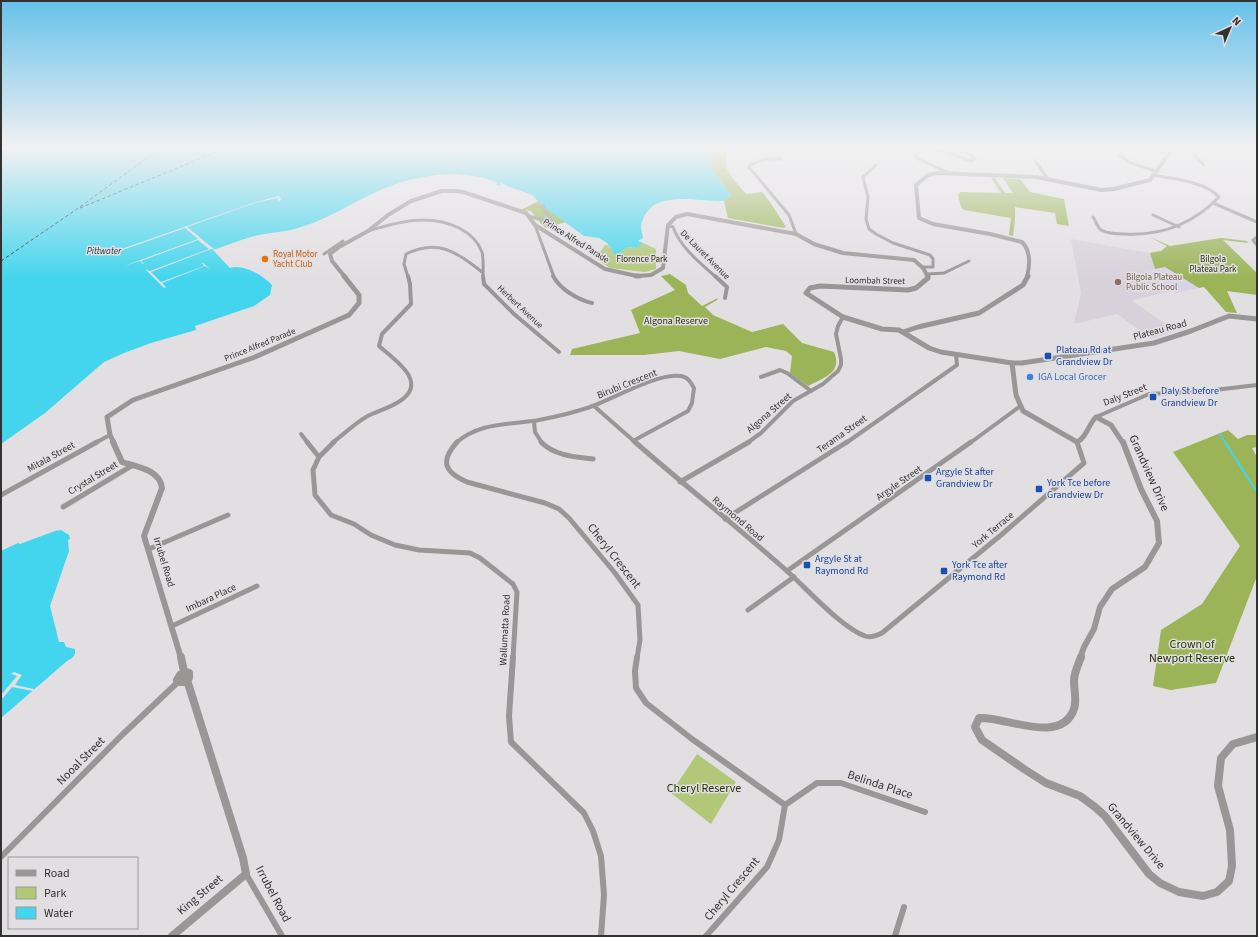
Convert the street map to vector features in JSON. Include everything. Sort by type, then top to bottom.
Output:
[{"type":"street","name":"Prince Alfred Parade","points":[[108,417],[133,400],[255,356],[349,315],[359,303],[359,295],[332,261],[330,254],[368,231],[388,215],[410,201],[441,192]]},
{"type":"street","name":"Prince Alfred Parade","points":[[458,192],[463,192],[526,213],[535,225],[605,269],[637,276],[651,275],[663,268],[668,226]]},
{"type":"street","points":[[768,192],[795,224],[796,234]]},
{"type":"street","points":[[866,192],[868,196],[865,213],[868,227],[873,234],[930,255],[934,259],[933,267],[923,267]]},
{"type":"street","points":[[903,332],[918,326],[979,313],[1023,285],[1028,279],[1029,253],[1028,247],[1022,242],[974,230],[924,222],[919,218],[917,192]]},
{"type":"street","points":[[1093,217],[1098,228],[1109,232],[1147,235],[1179,227],[1192,221],[1219,197],[1211,192]]},
{"type":"street","points":[[1213,203],[1257,222]]},
{"type":"street","points":[[529,216],[553,224],[554,222],[542,206]]},
{"type":"street","points":[[668,226],[676,217],[687,214],[796,234],[829,249],[864,255],[908,259],[919,262],[928,274],[944,273],[969,261]]},
{"type":"street","points":[[1152,216],[1179,227]]},
{"type":"street","name":"Herbert Avenue","points":[[368,231],[420,219],[440,219],[470,234],[476,240],[482,253],[484,262],[482,272],[484,284],[514,314],[559,352]]},
{"type":"street","points":[[535,225],[554,278],[560,285],[586,302],[592,303]]},
{"type":"street","name":"De Lauret Avenue","points":[[668,226],[673,227],[675,236],[684,246],[727,287],[725,298]]},
{"type":"street","points":[[1257,237],[1253,240],[1257,245]]},
{"type":"street","points":[[324,254],[336,244],[343,241]]},
{"type":"street","name":"Wallumatta Road","points":[[482,272],[463,257],[444,248],[429,245],[414,249],[406,254],[404,264],[410,284],[411,304],[382,334],[379,346],[404,369],[410,379],[412,389],[408,395],[399,402],[366,417],[331,444],[319,456],[313,470],[315,495],[331,515],[354,524],[371,535],[395,544],[419,550],[470,553],[480,558],[513,584],[517,592],[509,716],[511,742],[584,813],[593,831],[601,856],[604,895],[601,936]]},
{"type":"street","name":"Loombah Street","points":[[903,332],[896,329],[882,329],[843,317],[811,297],[806,293],[807,290],[820,286],[908,290],[916,288],[927,280],[928,274]]},
{"type":"street","name":"Plateau Road","points":[[903,332],[929,348],[941,352],[1012,363],[1022,363],[1154,343],[1191,332],[1229,316],[1257,319]]},
{"type":"street","name":"Algona Street","points":[[680,482],[757,437],[793,402],[838,372],[842,365],[842,357],[837,347],[835,338],[837,326],[843,317]]},
{"type":"street","name":"Terama Street","points":[[725,519],[836,450],[957,365],[956,355]]},
{"type":"street","points":[[1012,363],[1012,373],[1018,407],[1023,411],[1077,442],[1082,440],[1085,436],[1090,421],[1096,417]]},
{"type":"street","points":[[761,377],[780,370],[787,373],[811,390]]},
{"type":"street","name":"Birubi Crescent","points":[[594,406],[643,384],[668,377],[682,376],[688,380],[694,388],[692,403],[688,411],[678,418],[633,441]]},
{"type":"street","name":"Daly Street","points":[[1096,417],[1149,394],[1206,391],[1257,384]]},
{"type":"street","name":"Raymond Road","points":[[594,406],[680,482],[794,577],[846,625],[865,636],[874,636]]},
{"type":"street","name":"Cheryl Crescent","points":[[594,406],[534,421],[482,428],[465,436],[449,451],[446,461],[449,471],[467,482],[545,503],[559,509],[569,518],[615,573],[638,605],[640,640],[635,671],[636,688],[646,702],[692,739],[785,805],[779,840],[767,867],[706,936]]},
{"type":"street","name":"Argyle Street","points":[[787,571],[926,475],[1018,407]]},
{"type":"street","name":"Irrubel Road","points":[[108,417],[110,435],[122,462],[146,469],[158,475],[162,482],[162,491],[147,524],[144,536],[243,858],[246,874],[282,936]]},
{"type":"street","name":"Grandview Drive","points":[[1096,417],[1111,425],[1121,438],[1141,489],[1157,522],[1159,543],[1145,567],[1112,589],[1100,607],[1094,629],[1084,647],[1074,679],[1075,707],[1070,718],[1059,726],[1037,727],[1006,722],[990,717],[979,718],[975,727],[982,740],[1024,770],[1046,783],[1080,796],[1095,807],[1105,816],[1149,874],[1160,883],[1179,892],[1203,896],[1217,892],[1229,881],[1232,866],[1230,830],[1218,786],[1221,758],[1233,744],[1257,737]]},
{"type":"street","points":[[534,421],[533,429],[540,442],[547,449],[562,455],[593,459]]},
{"type":"street","points":[[301,434],[319,456]]},
{"type":"street","name":"Mitala Street","points":[[1,495],[110,435]]},
{"type":"street","name":"York Terrace","points":[[874,636],[882,633],[1001,535],[1084,463],[1077,442]]},
{"type":"street","name":"Crystal Street","points":[[64,507],[133,465]]},
{"type":"street","points":[[149,549],[228,516]]},
{"type":"street","points":[[748,610],[794,577]]},
{"type":"street","name":"Imbara Place","points":[[172,626],[257,586]]},
{"type":"street","points":[[178,682],[179,676],[186,676]]},
{"type":"street","name":"Nooal Street","points":[[1,858],[122,735],[178,682]]},
{"type":"street","name":"Belinda Place","points":[[785,805],[818,783],[841,783],[925,812]]},
{"type":"street","name":"King Street","points":[[172,936],[246,874]]},
{"type":"street","points":[[895,936],[904,906]]},
{"type":"shaded area","name":"Bilgola Plateau Public School","points":[[1071,239],[1150,253],[1155,269],[1144,272],[1172,291],[1133,301],[1175,331],[1152,339],[1117,314],[1074,324],[1081,293]]},
{"type":"shaded area","points":[[1165,267],[1199,288],[1176,293],[1143,272]]},
{"type":"green space","points":[[729,192],[744,192],[746,194],[762,192],[786,227],[783,228],[728,218],[724,201],[731,195]]},
{"type":"green space","points":[[960,192],[1001,193],[1000,192],[1013,193],[1012,192],[1030,192],[1064,199],[1069,226],[1057,224],[1055,213],[1015,207],[1013,236],[1009,235],[1011,218],[964,210],[961,207],[958,195]]},
{"type":"green space","points":[[538,201],[566,222],[546,228],[531,211],[521,210]]},
{"type":"green space","name":"Bilgola Plateau Park","points":[[1150,237],[1170,246],[1221,238],[1247,241],[1248,243],[1223,240],[1257,273],[1257,295],[1227,291],[1237,313],[1226,312],[1204,287],[1199,288],[1165,267],[1155,269],[1150,253],[1161,251],[1167,246]]},
{"type":"green space","name":"Florence Park","points":[[643,243],[656,249],[656,269],[645,272],[610,268],[596,258],[605,245],[608,245],[615,252],[613,254],[616,255],[628,247],[637,248]]},
{"type":"green space","name":"Algona Reserve","points":[[670,274],[686,285],[688,293],[702,306],[718,298],[705,307],[713,315],[752,332],[783,324],[802,343],[834,352],[836,365],[834,370],[830,374],[808,386],[790,373],[792,356],[786,351],[766,347],[720,359],[679,351],[644,355],[570,355],[572,349],[640,333],[631,310],[675,290],[661,276]]},
{"type":"green space","name":"Crown of Newport Reserve","points":[[1228,430],[1238,439],[1247,435],[1257,435],[1257,447],[1252,448],[1257,457],[1257,576],[1216,683],[1171,690],[1153,686],[1161,630],[1202,604],[1240,546],[1173,452]]},
{"type":"green space","name":"Cheryl Reserve","points":[[697,754],[736,782],[711,824],[671,793]]},
{"type":"water","name":"Pittwater","points":[[1,192],[377,192],[311,224],[296,229],[253,236],[213,250],[230,268],[241,267],[253,271],[264,278],[272,285],[270,295],[254,306],[195,326],[196,330],[151,343],[104,362],[45,413],[1,444]]},
{"type":"water","name":"Pittwater","points":[[523,192],[729,192],[731,195],[724,201],[677,199],[665,201],[655,205],[647,211],[641,224],[643,238],[638,241],[643,243],[637,248],[628,247],[616,255],[613,254],[614,252],[607,243],[599,238],[584,236],[543,206],[532,195]]},
{"type":"water","points":[[61,530],[69,535],[69,551],[50,606],[59,642],[64,642],[66,647],[75,649],[75,654],[1,718],[1,551],[18,543],[20,544]]},
{"type":"pier","points":[[279,196],[281,200],[279,201],[277,198],[255,203],[187,227],[215,250],[211,249],[151,272],[161,282],[204,266],[202,263],[210,269],[205,266],[162,283],[166,287],[164,288],[145,269],[150,271],[209,249],[198,240],[141,261],[144,264],[140,261],[124,266],[198,239],[185,228],[111,254],[110,253],[253,203]]},
{"type":"pier","points":[[14,672],[22,675],[15,685],[34,689],[33,691],[12,687],[3,698],[1,698],[1,695],[17,676],[11,674]]},
{"type":"waterway","points":[[1219,434],[1226,443]]},
{"type":"waterway","points":[[1225,442],[1257,492]]},
{"type":"ferry route","points":[[1,261],[101,192]]},
{"type":"ferry route","points":[[80,208],[120,192]]},
{"type":"place","name":"Royal Motor Yacht Club","points":[[265,259]]},
{"type":"place","name":"Bilgola Plateau Public School","points":[[1118,282]]},
{"type":"place","name":"Plateau Rd at Grandview Dr","points":[[1048,356]]},
{"type":"place","name":"IGA Local Grocer","points":[[1030,377]]},
{"type":"place","name":"Daly St before Grandview Dr","points":[[1153,397]]},
{"type":"place","name":"Argyle St after Grandview Dr","points":[[928,478]]},
{"type":"place","name":"York Tce before Grandview Dr","points":[[1039,489]]},
{"type":"place","name":"Argyle St at Raymond Rd","points":[[807,565]]},
{"type":"place","name":"York Tce after Raymond Rd","points":[[944,571]]}]
